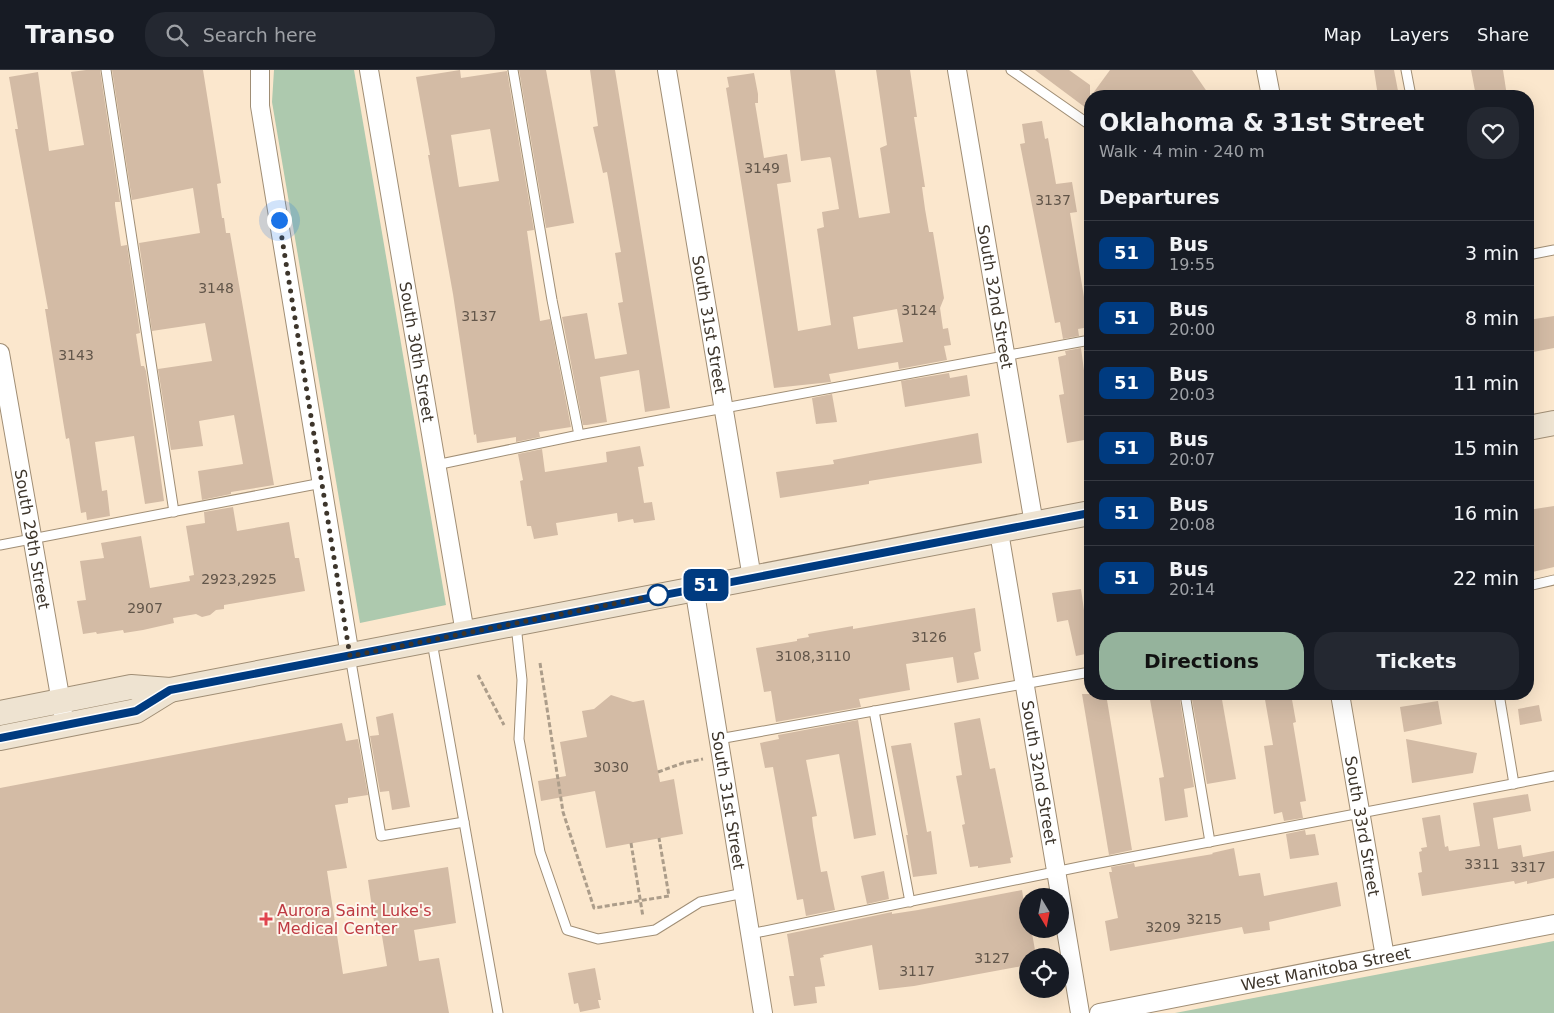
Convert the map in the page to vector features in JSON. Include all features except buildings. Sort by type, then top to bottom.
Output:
[{"type":"main road","points":[[1534,427],[1554,423]]},
{"type":"main road","points":[[0,713],[131,687],[170,690],[1084,514]]},
{"type":"main road","points":[[0,738],[136,711],[170,690]]},
{"type":"street","points":[[260,70],[260,106],[350,656]]},
{"type":"street","name":"South 30th Street","points":[[369,70],[465,634]]},
{"type":"street","name":"South 31st Street","points":[[667,70],[752,578]]},
{"type":"street","name":"South 32nd Street","points":[[957,70],[1034,524]]},
{"type":"street","points":[[1266,70],[1270,90]]},
{"type":"street","name":"South 29th Street","points":[[0,353],[65,725]]},
{"type":"street","name":"South 32nd Street","points":[[999,532],[1080,1013]]},
{"type":"street","name":"South 31st Street","points":[[694,588],[763,1013]]},
{"type":"street","name":"South 33rd Street","points":[[1341,700],[1385,957]]},
{"type":"street","name":"West Manitoba Street","points":[[1099,1013],[1554,924]]},
{"type":"lane","points":[[106,70],[174,512]]},
{"type":"lane","points":[[513,70],[552,300],[579,436]]},
{"type":"lane","points":[[1012,70],[1084,121]]},
{"type":"lane","points":[[1406,70],[1410,90]]},
{"type":"lane","points":[[1534,254],[1554,250]]},
{"type":"lane","points":[[436,465],[579,436],[1084,341]]},
{"type":"lane","points":[[0,545],[322,483]]},
{"type":"lane","points":[[1534,585],[1554,580]]},
{"type":"lane","points":[[515,624],[522,680],[519,739],[540,852],[567,930],[598,939],[655,930],[700,902],[744,893]]},
{"type":"lane","points":[[432,640],[498,1013]]},
{"type":"lane","points":[[350,656],[381,836],[464,822]]},
{"type":"lane","points":[[720,748],[874,711],[1084,673]]},
{"type":"lane","points":[[1186,700],[1210,842]]},
{"type":"lane","points":[[1500,700],[1514,784]]},
{"type":"lane","points":[[874,711],[910,902]]},
{"type":"lane","points":[[750,934],[1360,812],[1554,776]]},
{"type":"path","points":[[540,663],[563,812],[594,908],[669,896],[659,838]]},
{"type":"path","points":[[478,675],[508,732],[519,739]]},
{"type":"path","points":[[658,772],[720,748]]},
{"type":"path","points":[[630,843],[645,932]]},
{"type":"green space","points":[[274,70],[354,70],[446,605],[360,623],[272,102]]},
{"type":"green space","points":[[1554,941],[1554,1013],[1175,1013]]},
{"type":"bus line","name":"51","points":[[0,738],[136,711],[170,690],[1084,514]]},
{"type":"place","name":"Aurora Saint Luke's Medical Center","points":[[266,919]]},
{"type":"route","points":[[279,220],[350,656],[658,595]]}]
